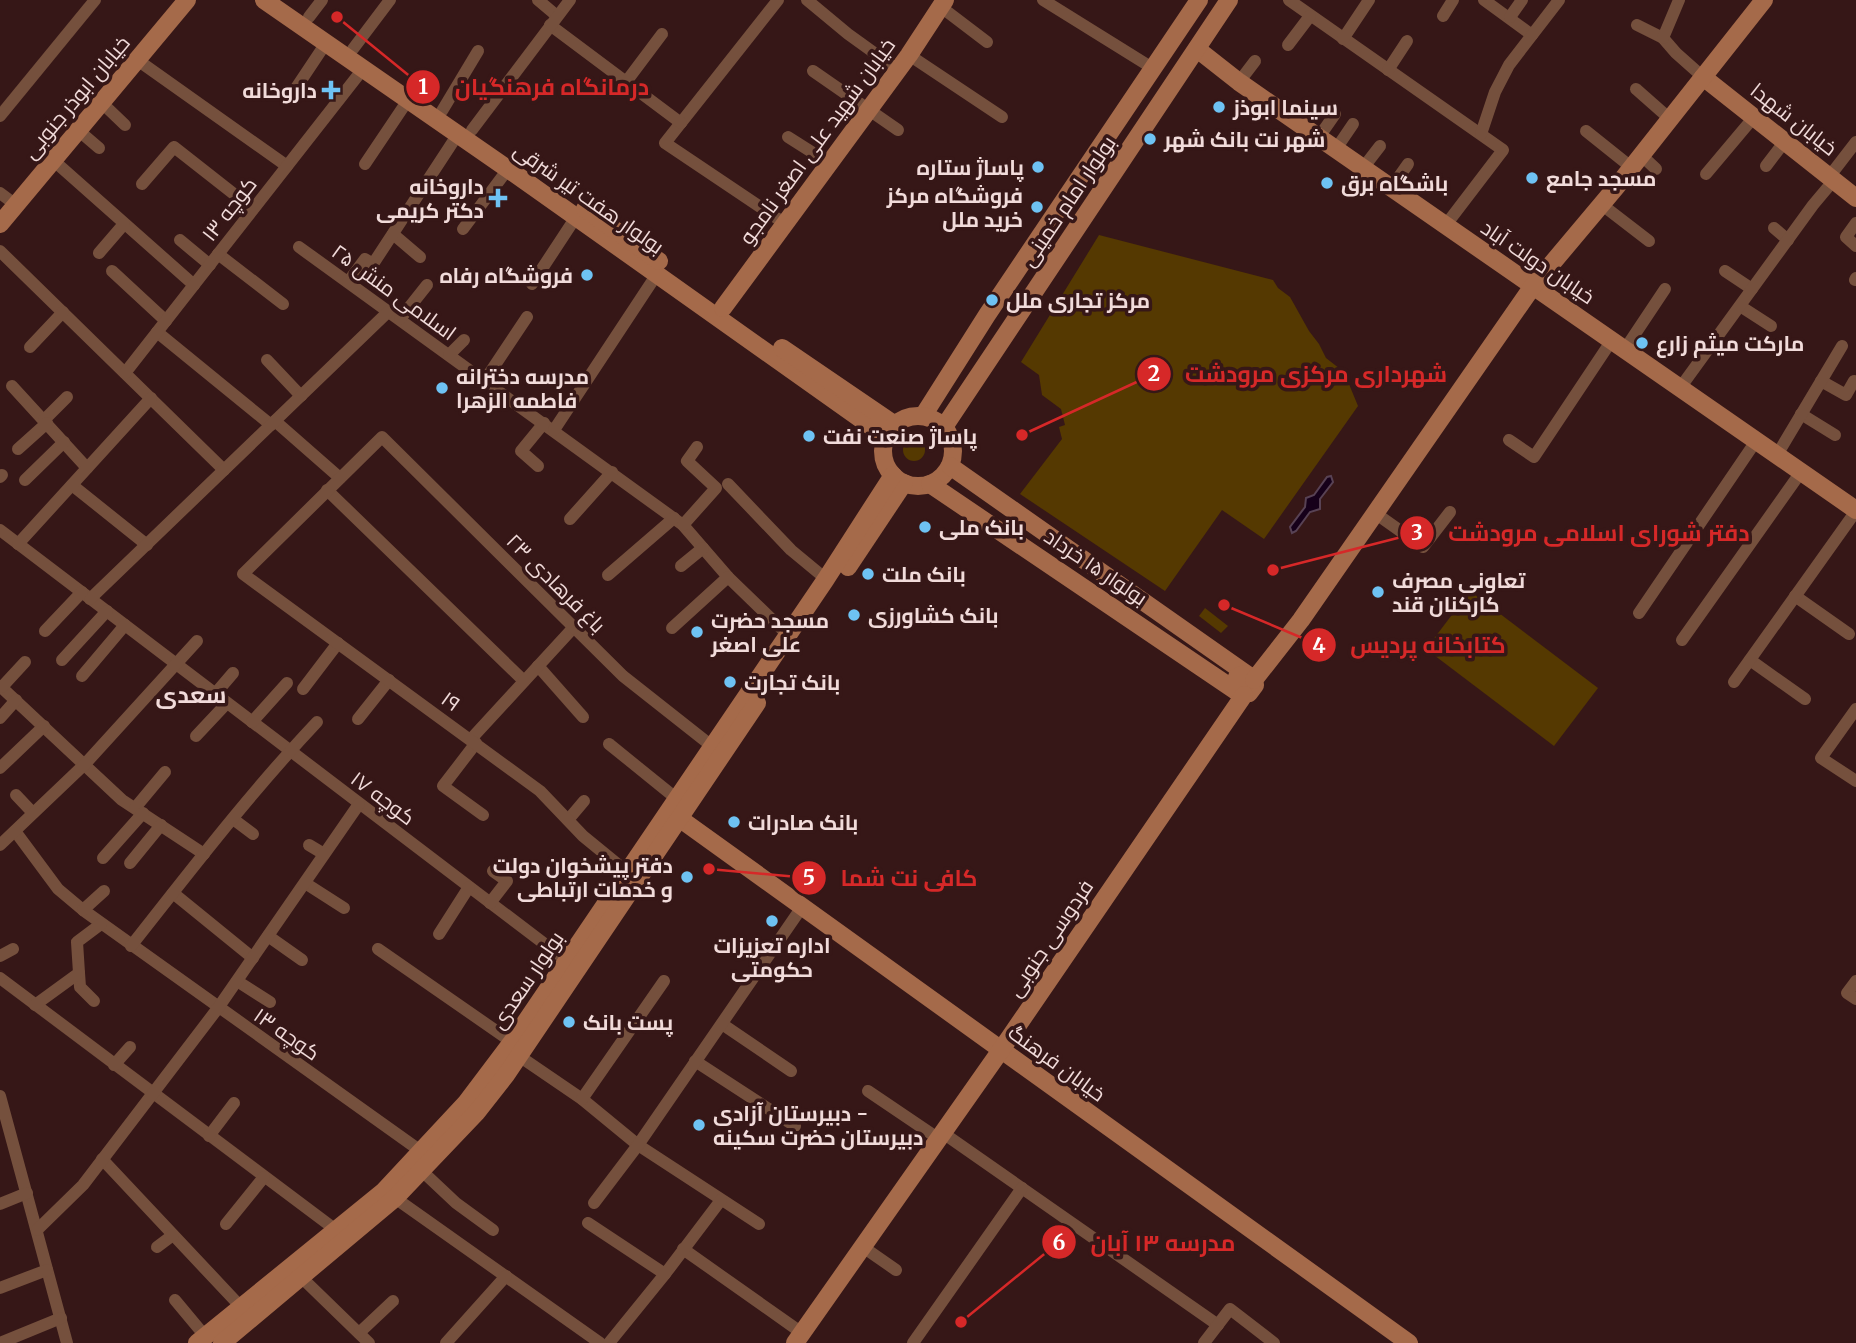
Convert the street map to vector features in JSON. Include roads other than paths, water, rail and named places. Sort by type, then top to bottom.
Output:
[{"type":"main road","name":"خیابان ابوذر جنوبی","points":[[0,224],[187,0]]},
{"type":"main road","name":"بولوار هفت تیر شرقی","points":[[264,0],[408,100],[465,132],[723,308],[890,431]]},
{"type":"main road","name":"بولوار هفت تیر شرقی","points":[[285,0],[442,111],[508,169],[532,179],[576,217],[890,431]]},
{"type":"main road","name":"بولوار امام خمینی","points":[[923,416],[987,315],[1199,0]]},
{"type":"main road","name":"بولوار امام خمینی","points":[[944,427],[1229,0]]},
{"type":"main road","name":"فردوسی جنوبی","points":[[799,1338],[1001,1050],[1245,684],[1301,621],[1533,286],[1764,0]]},
{"type":"main road","name":"خیابان شهید علی اصغر نامجو","points":[[723,308],[909,55],[943,4]]},
{"type":"main road","name":"خیابان دولت آباد","points":[[1197,49],[1239,82],[1856,510]]},
{"type":"main road","name":"خیابان شهدا","points":[[1703,77],[1856,198]]},
{"type":"main road","points":[[913,416],[923,416],[944,427],[953,446],[950,466],[945,474],[922,486],[898,479],[886,464],[883,450],[890,431],[913,416]]},
{"type":"main road","name":"بولوار ۱۵ خرداد","points":[[950,466],[1245,684]]},
{"type":"main road","name":"بولوار سعدی","points":[[219,1340],[301,1277],[395,1198],[477,1112],[567,961],[627,872],[675,809],[788,635],[898,479]]},
{"type":"main road","name":"بولوار سعدی","points":[[219,1340],[241,1307],[384,1191],[515,1049],[898,479]]},
{"type":"main road","name":"بولوار ۱۵ خرداد","points":[[930,484],[1245,684]]},
{"type":"main road","name":"خیابان فرهنگ","points":[[675,809],[802,907],[1409,1343]]},
{"type":"street","points":[[0,116],[95,0]]},
{"type":"street","points":[[309,17],[322,0]]},
{"type":"street","points":[[353,49],[390,0]]},
{"type":"street","points":[[538,0],[553,21],[626,82],[681,123]]},
{"type":"street","points":[[348,282],[365,259],[373,264],[465,132],[570,0]]},
{"type":"street","points":[[778,0],[665,143],[784,223]]},
{"type":"street","points":[[807,0],[898,70]]},
{"type":"street","points":[[1043,0],[1154,69]]},
{"type":"street","points":[[1289,0],[1503,150],[1445,226]]},
{"type":"street","points":[[1343,39],[1369,0]]},
{"type":"street","points":[[1443,16],[1453,0]]},
{"type":"street","points":[[1483,0],[1532,35]]},
{"type":"street","points":[[1510,17],[1522,0]]},
{"type":"street","points":[[1481,134],[1495,92],[1509,65],[1559,0]]},
{"type":"street","points":[[1663,38],[1679,0]]},
{"type":"street","points":[[943,4],[987,42]]},
{"type":"street","points":[[1288,45],[1310,16]]},
{"type":"street","points":[[1637,25],[1663,38],[1675,53],[1703,77]]},
{"type":"street","points":[[626,82],[662,34]]},
{"type":"street","points":[[1388,70],[1407,41]]},
{"type":"street","points":[[296,88],[326,43]]},
{"type":"street","points":[[442,111],[478,51]]},
{"type":"street","points":[[909,55],[1002,117]]},
{"type":"street","points":[[136,60],[287,166]]},
{"type":"street","points":[[1239,82],[1255,61]]},
{"type":"street","name":"کوچه ۱۳","points":[[125,373],[363,69]]},
{"type":"street","points":[[813,71],[898,130]]},
{"type":"street","points":[[1636,89],[1670,119]]},
{"type":"street","points":[[365,164],[408,100]]},
{"type":"street","points":[[101,102],[125,125]]},
{"type":"street","points":[[1319,137],[1335,114]]},
{"type":"street","points":[[1706,174],[1754,117]]},
{"type":"street","points":[[1336,149],[1353,124]]},
{"type":"street","points":[[78,130],[99,148]]},
{"type":"street","points":[[1586,131],[1636,161],[1657,169]]},
{"type":"street","points":[[788,137],[829,163]]},
{"type":"street","points":[[1766,166],[1785,141]]},
{"type":"street","points":[[1680,388],[1856,142]]},
{"type":"street","points":[[1363,168],[1380,146]]},
{"type":"street","points":[[142,184],[174,147],[253,209]]},
{"type":"street","points":[[53,160],[194,285]]},
{"type":"street","points":[[1391,188],[1408,164]]},
{"type":"street","points":[[463,229],[508,169]]},
{"type":"street","points":[[0,193],[16,205]]},
{"type":"street","points":[[1601,204],[1649,241]]},
{"type":"street","points":[[532,284],[576,217]]},
{"type":"street","points":[[1856,223],[1846,237],[1856,246]]},
{"type":"street","points":[[99,253],[124,224]]},
{"type":"street","points":[[1774,228],[1788,240]]},
{"type":"street","points":[[393,234],[420,257]]},
{"type":"street","points":[[180,240],[283,304]]},
{"type":"street","name":"اسلامی منش ۲۵","points":[[299,247],[679,522],[728,577],[788,635]]},
{"type":"street","points":[[0,251],[224,470]]},
{"type":"street","points":[[112,271],[162,326],[340,478],[327,491],[524,681]]},
{"type":"street","points":[[1725,271],[1752,289]]},
{"type":"street","points":[[538,466],[521,451],[549,426],[657,274]]},
{"type":"street","points":[[45,631],[147,544],[301,396],[427,285]]},
{"type":"street","points":[[1509,440],[1534,457],[1618,345],[1665,289]]},
{"type":"street","points":[[1740,306],[1771,326]]},
{"type":"street","points":[[30,347],[63,312]]},
{"type":"street","points":[[485,380],[527,317]]},
{"type":"street","points":[[449,355],[464,340]]},
{"type":"street","points":[[1777,455],[1842,346]]},
{"type":"street","points":[[267,360],[301,396]]},
{"type":"street","points":[[1821,381],[1846,395],[1854,381]]},
{"type":"street","points":[[12,386],[88,468]]},
{"type":"street","points":[[18,449],[67,397]]},
{"type":"street","points":[[18,544],[151,398]]},
{"type":"street","points":[[1801,414],[1835,435]]},
{"type":"street","name":"باغ فرهادی ۲۳","points":[[340,478],[382,437],[623,677],[713,747]]},
{"type":"street","points":[[1639,613],[1756,441]]},
{"type":"street","points":[[25,480],[64,442]]},
{"type":"street","points":[[608,575],[679,522],[716,488],[687,461],[697,447]]},
{"type":"street","points":[[570,519],[612,472]]},
{"type":"street","points":[[1682,640],[1801,472]]},
{"type":"street","points":[[728,484],[791,551],[826,579]]},
{"type":"street","points":[[72,485],[147,544]]},
{"type":"street","name":"۱۹","points":[[327,491],[243,574],[540,791],[568,820],[627,872]]},
{"type":"street","points":[[1734,682],[1856,510]]},
{"type":"street","points":[[1375,513],[1423,547],[1450,512]]},
{"type":"street","name":"کوچه ۱۷","points":[[0,530],[567,961]]},
{"type":"street","points":[[681,566],[703,548]]},
{"type":"street","points":[[672,628],[728,577]]},
{"type":"street","points":[[1795,596],[1849,634]]},
{"type":"street","points":[[62,660],[107,611]]},
{"type":"street","points":[[82,676],[125,625]]},
{"type":"street","points":[[483,815],[443,786],[473,741],[574,627]]},
{"type":"street","points":[[0,845],[85,764],[197,641]]},
{"type":"street","points":[[303,689],[338,643]]},
{"type":"street","points":[[1750,660],[1805,699]]},
{"type":"street","points":[[25,662],[1,687],[122,800],[204,854]]},
{"type":"street","points":[[538,666],[583,717]]},
{"type":"street","points":[[215,694],[233,673]]},
{"type":"street","points":[[358,719],[389,680]]},
{"type":"street","points":[[252,722],[287,682]]},
{"type":"street","points":[[0,718],[16,701]]},
{"type":"street","points":[[196,736],[227,703]]},
{"type":"street","points":[[1856,709],[1821,758],[1856,782]]},
{"type":"street","points":[[131,946],[289,751],[317,722]]},
{"type":"street","points":[[0,768],[44,726]]},
{"type":"street","points":[[609,744],[675,809]]},
{"type":"street","points":[[103,858],[165,772]]},
{"type":"street","points":[[16,795],[33,813]]},
{"type":"street","points":[[568,820],[584,801]]},
{"type":"street","points":[[37,1230],[83,1185],[218,1008],[359,804]]},
{"type":"street","points":[[233,819],[253,834]]},
{"type":"street","points":[[130,863],[162,825]]},
{"type":"street","name":"کوچه ۱۳","points":[[15,831],[58,889],[83,910],[422,1152]]},
{"type":"street","points":[[309,845],[324,855]]},
{"type":"street","points":[[490,903],[507,881],[493,871]]},
{"type":"street","points":[[304,883],[344,908]]},
{"type":"street","points":[[439,934],[469,887]]},
{"type":"street","points":[[83,910],[104,891]]},
{"type":"street","points":[[173,893],[253,958]]},
{"type":"street","points":[[594,1203],[638,1145],[802,907]]},
{"type":"street","points":[[94,1001],[80,987],[77,942],[101,924]]},
{"type":"street","points":[[268,936],[302,960]]},
{"type":"street","points":[[378,948],[582,1098],[638,1145],[758,1224]]},
{"type":"street","points":[[0,956],[13,949]]},
{"type":"street","points":[[35,1005],[79,974]]},
{"type":"street","points":[[0,978],[336,1230]]},
{"type":"street","points":[[237,981],[270,1002]]},
{"type":"street","points":[[582,1098],[664,981]]},
{"type":"street","points":[[1852,996],[1856,981]]},
{"type":"street","points":[[722,1024],[790,1071]]},
{"type":"street","points":[[114,1065],[130,1047]]},
{"type":"street","points":[[695,1062],[795,1126]]},
{"type":"street","points":[[867,1091],[1023,1188],[1217,1325]]},
{"type":"street","points":[[0,1096],[3,1122],[37,1230],[67,1343]]},
{"type":"street","points":[[209,1136],[234,1103]]},
{"type":"street","points":[[102,1159],[241,1307]]},
{"type":"street","points":[[422,1171],[456,1203],[493,1230]]},
{"type":"street","points":[[226,1224],[264,1177]]},
{"type":"street","points":[[913,1343],[1023,1188]]},
{"type":"street","points":[[0,1204],[26,1193]]},
{"type":"street","points":[[395,1198],[600,1343]]},
{"type":"street","points":[[609,1343],[665,1275],[721,1199]]},
{"type":"street","points":[[588,1223],[665,1275]]},
{"type":"street","points":[[157,1247],[173,1235]]},
{"type":"street","points":[[863,1247],[896,1270]]},
{"type":"street","points":[[683,1249],[799,1338]]},
{"type":"street","points":[[0,1288],[47,1270]]},
{"type":"street","points":[[446,1343],[506,1276]]},
{"type":"street","points":[[301,1277],[369,1343]]},
{"type":"street","points":[[175,1300],[219,1340]]},
{"type":"street","points":[[359,1333],[393,1301]]},
{"type":"street","points":[[1204,1343],[1230,1308],[1275,1343]]},
{"type":"street","points":[[0,1343],[61,1318]]},
{"type":"place","name":"درمانگاه فرهنگیان","points":[[337,17]]},
{"type":"place","name":"داروخانه","points":[[331,90]]},
{"type":"place","name":"سینما ابوذز","points":[[1219,107]]},
{"type":"place","name":"شهر نت بانک شهر","points":[[1150,139]]},
{"type":"place","name":"پاساژ ستاره","points":[[1038,167]]},
{"type":"place","name":"مسجد جامع","points":[[1532,178]]},
{"type":"place","name":"باشگاه برق","points":[[1327,183]]},
{"type":"place","name":"داروخانه دکتر کریمی","points":[[498,198]]},
{"type":"place","name":"فروشگاه مرکز خرید ملل","points":[[1037,207]]},
{"type":"place","name":"فروشگاه رفاه","points":[[587,275]]},
{"type":"place","name":"مرکز تجاری ملل","points":[[992,300]]},
{"type":"place","name":"مارکت میثم زارع","points":[[1642,343]]},
{"type":"place","name":"مدرسه دخترانه فاطمه الزهرا","points":[[442,388]]},
{"type":"place","name":"شهرداری مرکزی مرودشت","points":[[1022,435]]},
{"type":"place","name":"پاساژ صنعت نفت","points":[[809,436]]},
{"type":"place","name":"بانک ملی","points":[[925,527]]},
{"type":"place","name":"دفتر شورای اسلامی مرودشت","points":[[1273,570]]},
{"type":"place","name":"بانک ملت","points":[[868,574]]},
{"type":"place","name":"تعاونی مصرف کارکنان قند","points":[[1378,592]]},
{"type":"place","name":"کتابخانه پردیس","points":[[1224,605]]},
{"type":"place","name":"بانک کشاورزی","points":[[854,615]]},
{"type":"place","name":"مسجد حضرت علی اصغر","points":[[697,632]]},
{"type":"place","name":"بانک تجارت","points":[[730,682]]},
{"type":"place","name":"بانک صادرات","points":[[734,822]]},
{"type":"place","name":"کافی نت شما","points":[[709,869]]},
{"type":"place","name":"دفتر پیشخوان دولت و خدمات ارتباطی","points":[[687,877]]},
{"type":"place","name":"اداره تعزیزات حکومتی","points":[[772,921]]},
{"type":"place","name":"پست بانک","points":[[569,1022]]},
{"type":"place","name":"دبیرستان آزادی - دبیرستان حضرت سکینه","points":[[699,1125]]},
{"type":"place","name":"مدرسه ۱۳ آبان","points":[[961,1322]]},
{"type":"district","name":"سعدی","points":[[191,694]]}]
